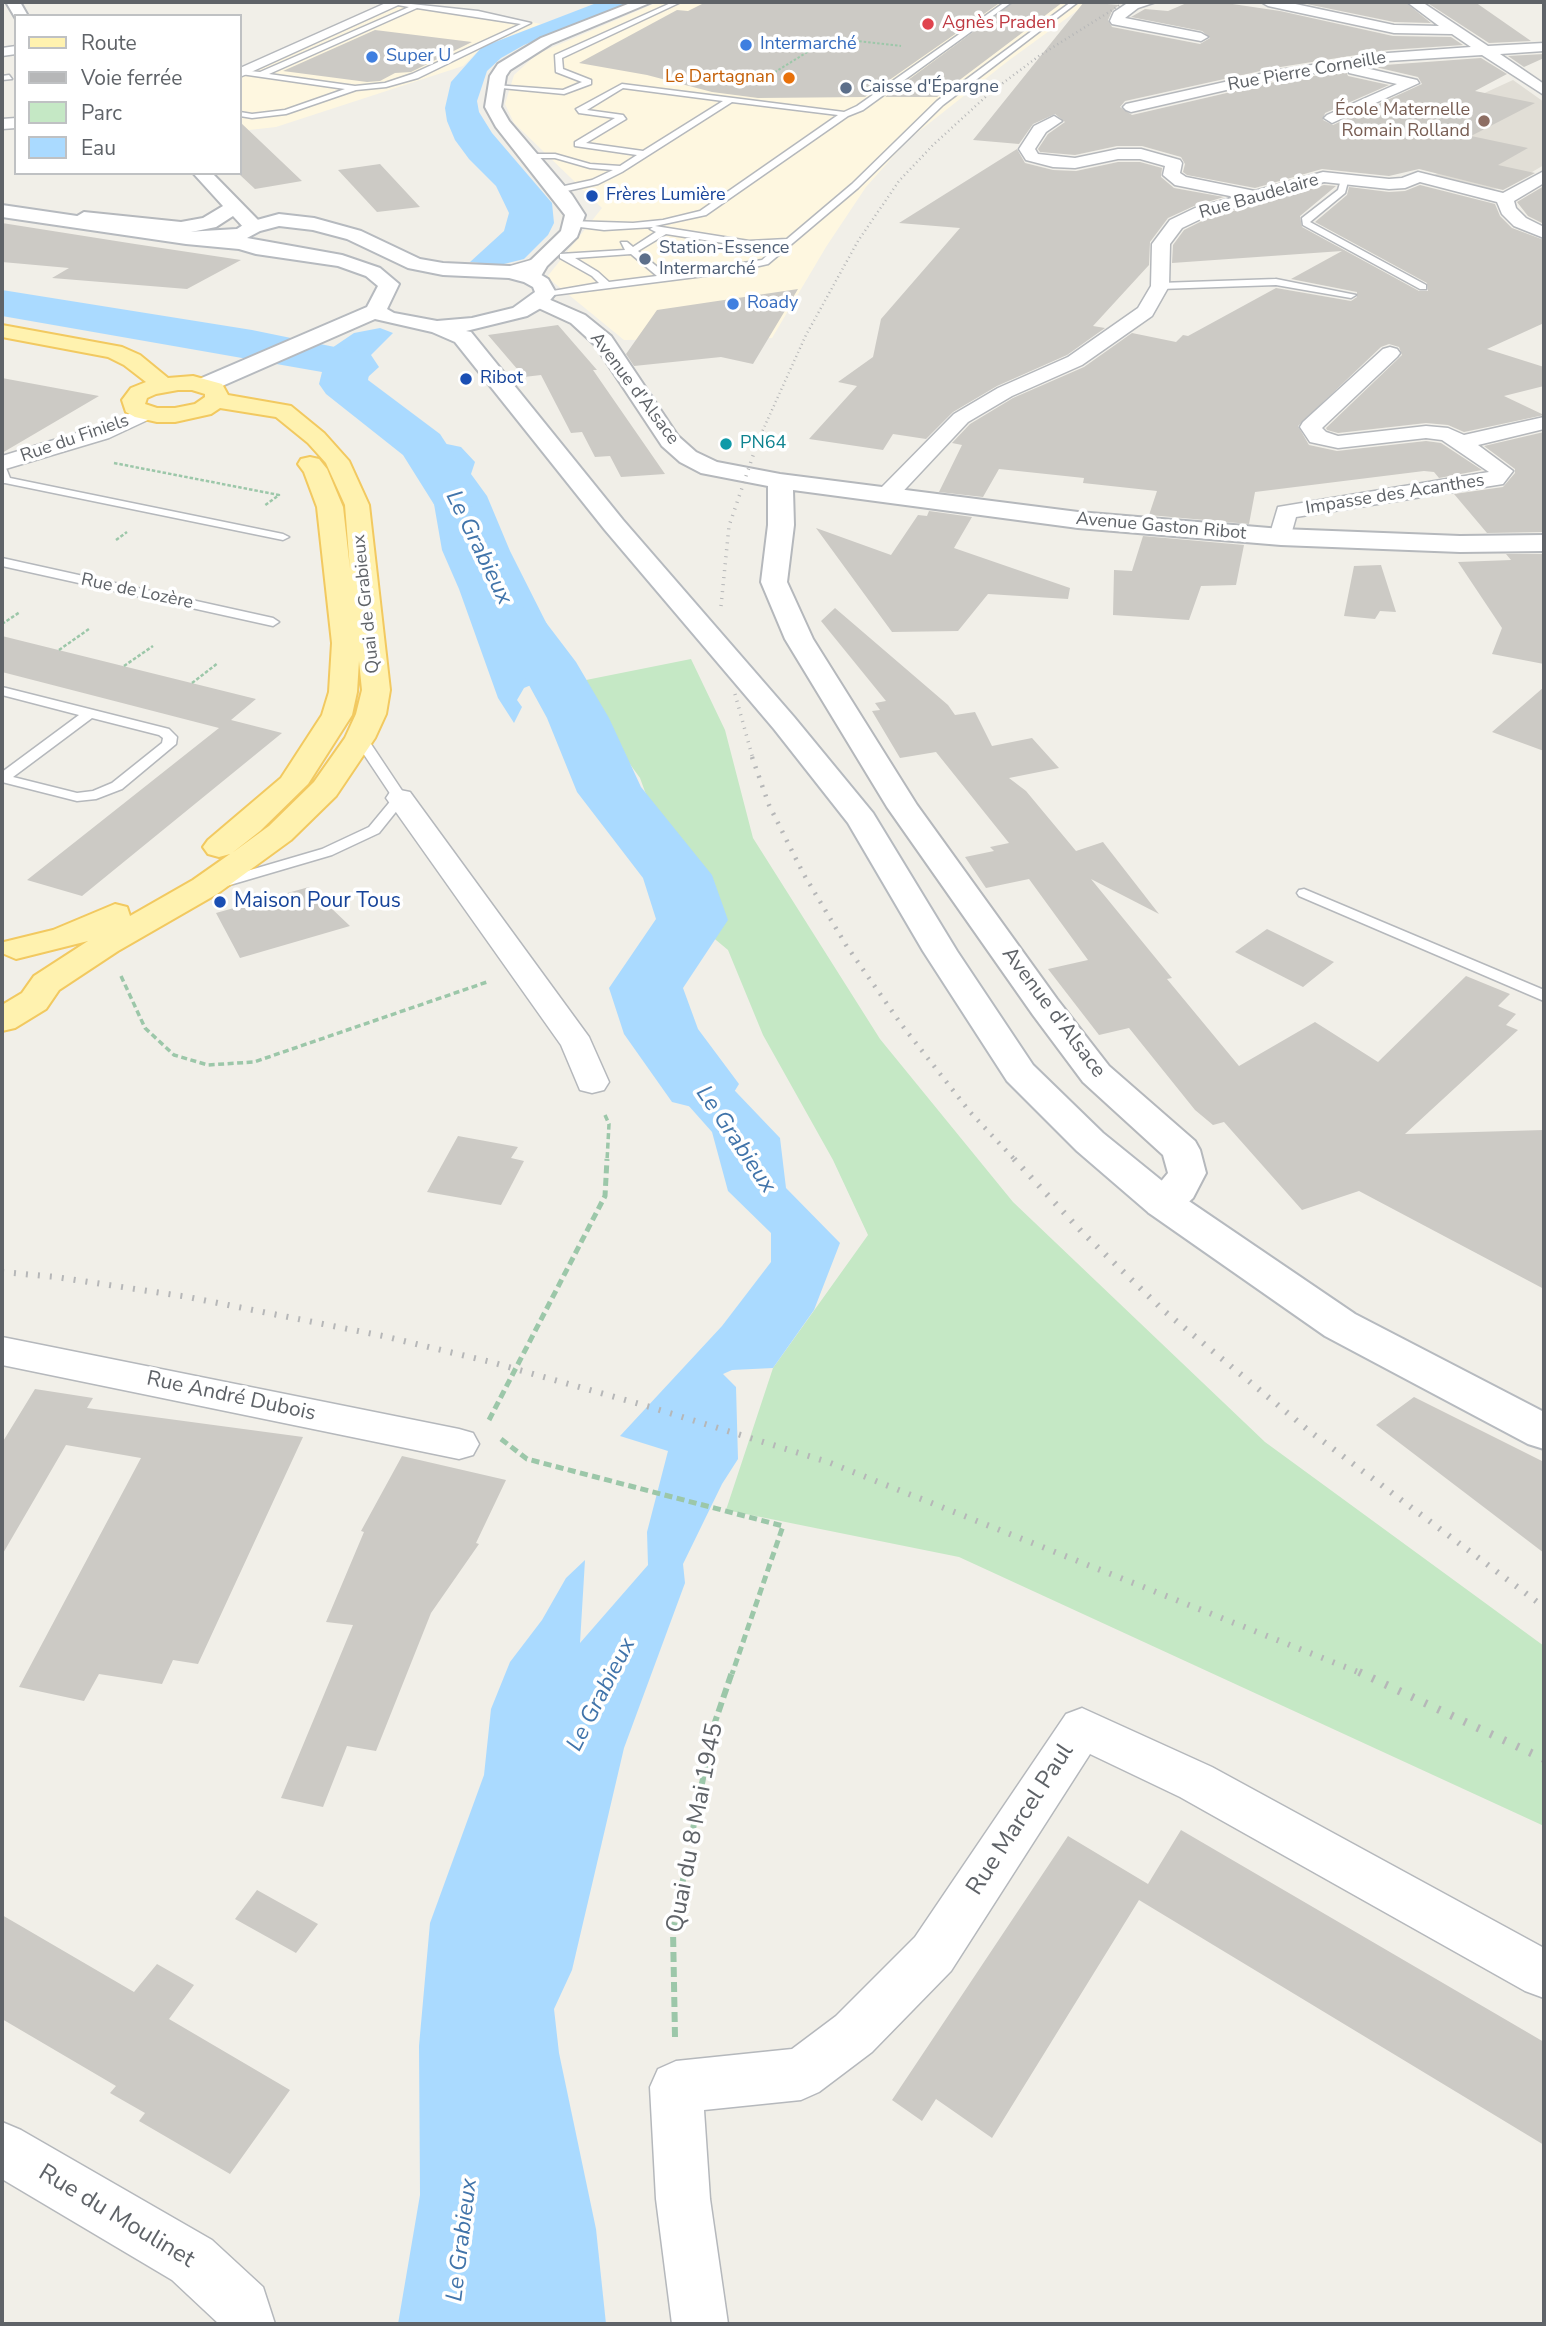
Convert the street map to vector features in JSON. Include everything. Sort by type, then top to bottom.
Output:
[{"type":"main road","points":[[2,331],[114,352],[132,360],[163,384],[207,394]]},
{"type":"main road","points":[[2,347],[107,368],[125,378],[143,403],[175,415],[207,394]]},
{"type":"main road","points":[[143,403],[163,384]]},
{"type":"main road","name":"Quai de Grabieux","points":[[2,1020],[34,1001],[46,983],[106,944],[205,887],[280,833],[325,789],[360,738],[371,714],[376,690],[357,505],[337,461],[316,438],[283,411],[207,394]]},
{"type":"main road","name":"Quai de Grabieux","points":[[9,948],[86,930],[178,878],[249,824],[293,784],[337,715],[343,692],[346,643],[330,507],[315,469],[275,428],[207,394]]},
{"type":"main road","points":[[9,948],[41,961],[46,983]]},
{"type":"street","points":[[242,72],[396,2]]},
{"type":"street","points":[[535,302],[546,262],[570,233],[575,215],[558,190],[502,123],[494,107],[495,87],[504,67],[546,41],[645,2]]},
{"type":"street","points":[[1149,2],[1133,5],[1119,15],[1118,21],[1201,37]]},
{"type":"street","points":[[1268,2],[1394,29],[1455,30]]},
{"type":"street","points":[[1414,2],[1544,92]]},
{"type":"street","name":"Rue Pierre Corneille","points":[[1131,107],[1331,65],[1434,52],[1544,47]]},
{"type":"street","points":[[1331,65],[1412,83],[1332,118]]},
{"type":"street","points":[[1054,121],[1040,129],[1027,149],[1031,157],[1075,163],[1118,154],[1149,155],[1174,163],[1171,175],[1181,181],[1260,197]]},
{"type":"street","points":[[204,175],[238,208],[279,220],[314,224],[354,235],[415,264],[443,269],[509,272],[546,262]]},
{"type":"street","points":[[1544,176],[1505,199],[1508,210],[1520,222],[1544,233]]},
{"type":"street","name":"Rue Baudelaire","points":[[1160,286],[1161,244],[1176,224],[1201,212],[1260,197],[1310,179],[1345,178],[1389,184],[1405,183],[1418,177],[1505,199]]},
{"type":"street","points":[[26,215],[71,216],[181,228],[209,223],[238,208]]},
{"type":"street","points":[[238,208],[245,234],[256,248],[342,261],[373,272],[390,284],[382,314]]},
{"type":"street","points":[[2,211],[186,238],[245,234],[279,220]]},
{"type":"street","points":[[886,496],[961,418],[1005,392],[1075,361],[1145,312],[1160,286]]},
{"type":"street","name":"Avenue d'Alsace","points":[[457,329],[535,302],[566,315],[585,324],[603,341],[670,441],[688,457],[710,468],[780,481],[798,516],[774,582],[799,639],[903,807],[1045,1007],[1096,1074],[1181,1150],[1187,1173],[1179,1189],[1163,1203]]},
{"type":"street","points":[[207,394],[307,342],[382,314],[457,329],[614,526],[784,723],[862,820],[940,951],[1020,1073],[1090,1142],[1163,1203],[1340,1325],[1544,1432]]},
{"type":"street","name":"Impasse des Acanthes","points":[[1281,537],[1286,512],[1495,479],[1502,471],[1448,434],[1426,432],[1338,442],[1318,437],[1311,427],[1390,353]]},
{"type":"street","name":"Rue du Finiels","points":[[2,463],[101,433],[143,403]]},
{"type":"street","points":[[1461,442],[1544,423]]},
{"type":"street","name":"Avenue Gaston Ribot","points":[[780,481],[1079,520],[1281,537],[1460,544],[1544,543]]},
{"type":"street","points":[[798,516],[845,490]]},
{"type":"street","points":[[400,798],[577,1044],[592,1082]]},
{"type":"street","name":"Rue André Dubois","points":[[2,1351],[459,1444]]},
{"type":"street","name":"Rue Marcel Paul","points":[[676,2087],[801,2074],[854,2034],[933,1954],[1082,1728],[1196,1782],[1543,1974]]},
{"type":"street","points":[[676,2087],[683,2199],[700,2324]]},
{"type":"street","name":"Rue du Moulinet","points":[[2,2149],[192,2260],[243,2306],[247,2324]]},
{"type":"lane","points":[[242,114],[252,116],[286,111],[355,88],[386,85],[415,76],[528,23],[396,2]]},
{"type":"lane","points":[[495,87],[564,92],[588,82],[559,70],[558,57],[678,2]]},
{"type":"lane","points":[[572,223],[610,227],[634,226],[687,219],[703,213],[845,114],[860,108],[1009,2]]},
{"type":"lane","points":[[535,302],[606,285],[765,262],[857,185],[940,103],[1075,2]]},
{"type":"lane","points":[[260,75],[416,6]]},
{"type":"lane","points":[[329,32],[354,33]]},
{"type":"lane","points":[[242,73],[355,88]]},
{"type":"lane","points":[[645,154],[578,145],[623,117],[579,111],[622,86],[845,114]]},
{"type":"lane","points":[[558,190],[595,182],[624,167],[730,100]]},
{"type":"lane","points":[[530,156],[555,156],[590,166],[624,167]]},
{"type":"lane","points":[[1345,178],[1342,191],[1306,220],[1306,223],[1423,287]]},
{"type":"lane","points":[[634,226],[749,244],[792,241]]},
{"type":"lane","points":[[610,227],[630,252],[665,278]]},
{"type":"lane","points":[[546,262],[630,252],[664,230]]},
{"type":"lane","points":[[746,266],[758,255],[756,248],[749,244]]},
{"type":"lane","points":[[546,262],[595,274],[606,285]]},
{"type":"lane","points":[[1160,286],[1276,282],[1351,295]]},
{"type":"lane","points":[[2,470],[5,480],[283,537]]},
{"type":"lane","name":"Rue de Lozère","points":[[2,562],[273,622]]},
{"type":"lane","points":[[2,691],[164,732],[170,737],[169,744],[117,786],[96,795],[77,797],[2,778]]},
{"type":"lane","points":[[2,778],[90,713]]},
{"type":"lane","points":[[205,887],[327,852],[374,830],[400,798],[360,738]]},
{"type":"lane","points":[[1304,893],[1544,996]]},
{"type":"path","points":[[761,81],[830,38],[911,47]]},
{"type":"path","points":[[111,462],[279,495],[235,527]]},
{"type":"path","points":[[2,624],[20,612]]},
{"type":"path","points":[[59,650],[89,629]]},
{"type":"path","points":[[124,666],[153,646]]},
{"type":"path","points":[[192,683],[218,663]]},
{"type":"path","points":[[106,944],[145,1028],[174,1055],[208,1065],[254,1062],[524,969]]},
{"type":"path","name":"Quai du 8 Mai 1945","points":[[592,1082],[609,1124],[605,1196],[489,1420],[503,1441],[527,1459],[783,1526],[713,1728],[673,1930],[676,2087]]},
{"type":"shaded area","points":[[658,2],[1089,2],[1008,61],[908,140],[866,187],[826,247],[772,338],[624,340],[547,277],[602,208],[514,123],[505,104],[514,75],[537,54]]},
{"type":"shaded area","points":[[403,3],[485,12],[541,24],[489,44],[463,66],[276,127],[242,131],[242,75]]},
{"type":"shaded area","name":"École Maternelle Romain Rolland","points":[[1513,80],[1544,102],[1544,165],[1505,188],[1490,189],[1439,179],[1434,175],[1459,161],[1384,139]]},
{"type":"green space","points":[[691,659],[725,730],[753,838],[880,1039],[1013,1202],[1265,1442],[1544,1646],[1544,1826],[959,1557],[726,1510],[773,1368],[868,1235],[833,1160],[763,1035],[728,950],[692,920],[640,778],[606,731],[576,682]]},
{"type":"water","points":[[599,2],[631,2],[524,45],[501,58],[487,71],[477,101],[479,112],[492,133],[552,203],[554,223],[548,235],[524,259],[500,265],[470,262],[504,231],[509,213],[496,186],[469,159],[455,140],[445,108],[451,82],[482,47]]},
{"type":"water","points":[[380,328],[393,333],[371,355],[379,367],[368,377],[343,383],[334,376],[338,370],[337,363],[236,348],[186,334],[200,329],[263,343],[326,352],[354,333]]},
{"type":"water","points":[[377,412],[424,431],[442,443],[461,447],[475,462],[471,474],[487,496],[510,551],[576,682],[578,718],[548,690],[531,685],[524,688],[517,700],[522,707],[514,723],[498,698],[442,550],[434,504],[423,480],[419,453]]},
{"type":"water","points":[[646,988],[674,1027],[780,1138],[786,1188],[840,1243],[814,1310],[773,1368],[732,1370],[723,1374],[736,1387],[738,1459],[722,1484],[683,1564],[685,1583],[624,1748],[572,1970],[554,2009],[559,2053],[596,2229],[606,2324],[398,2324],[420,2195],[419,2046],[430,1923],[484,1775],[491,1709],[510,1662],[542,1620],[566,1578],[585,1560],[580,1643],[648,1565],[647,1532],[668,1451],[620,1436],[722,1326],[771,1262],[771,1233],[728,1191],[712,1132],[688,1105],[636,1020]]},
{"type":"building","points":[[706,2],[1001,2],[865,97],[758,98],[712,92],[647,75],[579,63],[677,10],[688,11]]},
{"type":"building","points":[[1014,2],[1063,2],[937,97],[885,97]]},
{"type":"building","points":[[1084,2],[1119,5],[1108,20],[1112,27],[1200,44],[1210,38],[1202,31],[1131,17],[1145,9],[1168,11],[1189,2],[1219,2],[1280,11],[1393,36],[1451,37],[1463,45],[1388,50],[1274,68],[1125,101],[1120,107],[1132,115],[1274,82],[1346,71],[1348,76],[1389,85],[1325,113],[1323,120],[1333,125],[1422,84],[1418,77],[1371,66],[1481,58],[1507,74],[1475,91],[1535,103],[1471,136],[1528,148],[1498,165],[1535,173],[1503,190],[1419,169],[1389,176],[1322,169],[1255,188],[1187,175],[1183,172],[1185,164],[1181,157],[1142,146],[1117,146],[1075,155],[1040,152],[1038,149],[1048,134],[1065,122],[1055,114],[1033,124],[1019,144],[973,140]]},
{"type":"building","points":[[1297,2],[1405,2],[1431,23],[1394,22]]},
{"type":"building","points":[[1426,2],[1475,2],[1531,41],[1489,43]]},
{"type":"building","name":"Super U","points":[[375,30],[472,42],[411,72],[395,73],[380,81],[367,82],[283,71]]},
{"type":"building","points":[[1544,54],[1544,58],[1524,67],[1508,56]]},
{"type":"building","points":[[242,124],[302,181],[255,189],[240,175]]},
{"type":"building","points":[[1017,149],[1025,163],[1053,170],[1076,171],[1118,162],[1140,162],[1162,168],[1161,177],[1174,188],[1224,197],[1194,206],[1168,218],[1150,242],[1149,265],[1093,326],[1105,328],[1067,355],[997,386],[953,412],[926,439],[893,434],[883,450],[809,439],[857,386],[838,382],[873,357],[881,319],[960,228],[899,223]]},
{"type":"building","points":[[380,164],[420,207],[377,212],[338,170]]},
{"type":"building","points":[[1324,185],[1336,186],[1300,216],[1302,227],[1419,291],[1428,291],[1427,283],[1315,222],[1347,195],[1349,187],[1389,192],[1405,191],[1420,185],[1495,204],[1500,216],[1512,228],[1544,240],[1544,323],[1487,349],[1544,367],[1544,386],[1504,396],[1544,415],[1464,432],[1448,425],[1426,423],[1338,433],[1327,430],[1326,428],[1402,355],[1399,347],[1389,344],[1381,347],[1298,426],[1309,445],[1337,451],[1426,441],[1441,443],[1482,470],[1439,478],[1434,472],[1424,471],[1255,492],[1249,524],[1149,515],[1157,491],[1083,483],[1084,478],[999,469],[983,497],[939,492],[962,445],[952,443],[970,424],[1013,398],[1084,367],[1132,333],[1176,342],[1183,335],[1188,336],[1276,288],[1351,301],[1357,297],[1357,292],[1291,279],[1342,251],[1172,263],[1173,245],[1184,230],[1208,218]]},
{"type":"building","points":[[1544,186],[1544,224],[1528,216],[1517,202]]},
{"type":"building","points":[[2,223],[241,260],[187,289],[52,278],[69,268],[2,262]]},
{"type":"building","points":[[798,289],[753,364],[721,357],[634,366],[626,354],[657,310]]},
{"type":"building","points":[[558,325],[597,370],[593,370],[665,474],[621,477],[610,456],[595,457],[582,432],[571,433],[541,375],[524,377],[488,335]]},
{"type":"building","points":[[2,378],[99,396],[2,453]]},
{"type":"building","points":[[1544,432],[1544,532],[1487,533],[1454,494],[1503,487],[1515,473],[1515,469],[1484,446]]},
{"type":"building","points":[[929,511],[972,517],[954,548],[1070,588],[1068,599],[988,594],[958,631],[892,632],[816,528],[891,555],[918,515],[927,516]]},
{"type":"building","points":[[1143,536],[1244,545],[1236,585],[1201,586],[1189,620],[1113,615],[1114,570],[1132,571]]},
{"type":"building","points":[[1506,554],[1544,554],[1544,664],[1492,654],[1502,628],[1458,562],[1511,560]]},
{"type":"building","points":[[1381,565],[1396,612],[1380,611],[1375,619],[1344,616],[1354,566]]},
{"type":"building","points":[[835,608],[948,705],[955,715],[975,712],[992,746],[1032,738],[1059,768],[1009,778],[1026,791],[1076,851],[1103,842],[1159,914],[1091,879],[1172,978],[1167,979],[1239,1066],[1315,1022],[1378,1062],[1466,976],[1510,994],[1498,1006],[1516,1014],[1506,1025],[1518,1030],[1405,1134],[1544,1130],[1544,1289],[1359,1191],[1302,1210],[1224,1122],[1213,1125],[1195,1110],[1129,1028],[1099,1035],[1048,969],[1088,960],[1029,879],[986,888],[965,857],[994,851],[990,847],[1009,843],[936,752],[900,758],[872,711],[880,710],[875,703],[886,701],[821,621]]},
{"type":"building","points":[[2,636],[256,699],[231,720],[282,733],[82,896],[27,880],[219,728],[2,672]]},
{"type":"building","points":[[1544,687],[1544,751],[1492,732]]},
{"type":"building","points":[[309,887],[350,926],[240,958],[216,913]]},
{"type":"building","points":[[1267,929],[1334,962],[1303,987],[1235,952]]},
{"type":"building","points":[[458,1136],[518,1147],[511,1158],[524,1161],[501,1205],[427,1192]]},
{"type":"building","points":[[35,1389],[93,1398],[87,1408],[303,1437],[198,1664],[173,1660],[162,1684],[99,1674],[84,1701],[19,1687],[141,1458],[66,1445],[2,1555],[2,1443]]},
{"type":"building","points":[[1414,1397],[1544,1462],[1544,1553],[1376,1425]]},
{"type":"building","points":[[402,1456],[506,1480],[476,1543],[479,1544],[431,1613],[376,1751],[347,1746],[323,1807],[281,1798],[353,1625],[326,1622],[364,1532],[361,1531]]},
{"type":"building","points":[[1181,1830],[1544,2042],[1544,2145],[1139,1900],[992,2138],[936,2099],[922,2121],[892,2100],[1068,1836],[1148,1884]]},
{"type":"building","points":[[257,1890],[318,1924],[296,1953],[235,1919]]},
{"type":"building","points":[[2,1915],[134,1992],[157,1964],[194,1985],[169,2019],[290,2090],[230,2174],[139,2121],[145,2113],[110,2093],[116,2086],[2,2019]]},
{"type":"waterway","name":"Le Grabieux","points":[[2,303],[252,344],[347,363],[343,384],[422,445],[454,495]]},
{"type":"waterway","name":"Le Grabieux","points":[[517,624],[554,675],[578,718],[610,792],[677,875],[692,920],[667,953],[646,988],[662,1034],[700,1084]]},
{"type":"railway","points":[[757,443],[806,335],[858,241],[899,181],[933,145],[991,92],[1039,56],[1125,2]]},
{"type":"railway","points":[[721,606],[729,526],[758,441]]},
{"type":"railway","points":[[735,694],[753,759]]},
{"type":"railway","points":[[752,757],[769,805],[803,873],[846,945],[901,1024],[970,1112],[1016,1161]]},
{"type":"railway","points":[[1014,1159],[1082,1232],[1163,1310],[1308,1430],[1544,1607]]},
{"type":"railway","points":[[2,1272],[56,1277],[188,1297],[383,1336],[491,1362],[650,1407],[828,1462],[1363,1674]]},
{"type":"railway","points":[[1359,1672],[1544,1759]]},
{"type":"place","name":"Agnès Praden","points":[[928,24]]},
{"type":"place","name":"Intermarché","points":[[746,45]]},
{"type":"place","name":"Super U","points":[[372,57]]},
{"type":"place","name":"Le Dartagnan","points":[[789,78]]},
{"type":"place","name":"Caisse d'Épargne","points":[[846,88]]},
{"type":"place","name":"École Maternelle Romain Rolland","points":[[1484,121]]},
{"type":"place","name":"Frères Lumière","points":[[592,196]]},
{"type":"place","name":"Station-Essence Intermarché","points":[[645,259]]},
{"type":"place","name":"Roady","points":[[733,304]]},
{"type":"place","name":"Ribot","points":[[466,379]]},
{"type":"place","name":"PN64","points":[[726,444]]},
{"type":"place","name":"Maison Pour Tous","points":[[220,902]]}]
